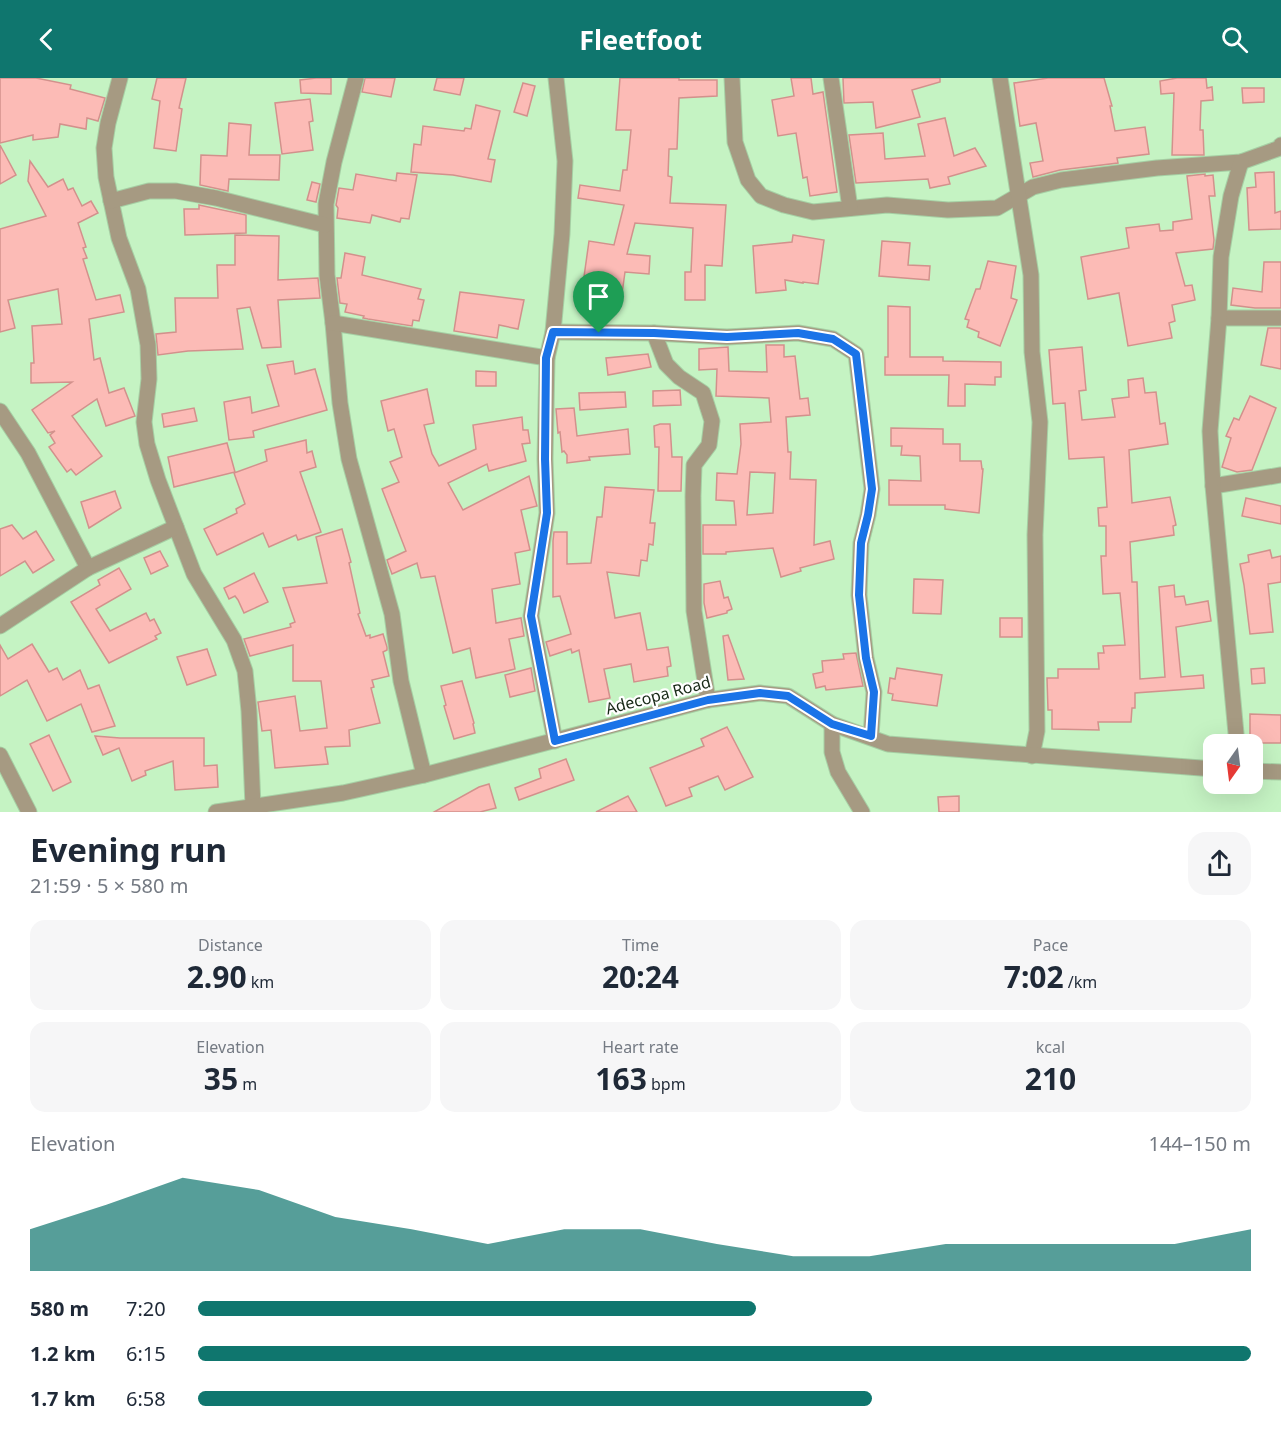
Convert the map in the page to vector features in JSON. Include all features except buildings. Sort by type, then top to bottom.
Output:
[{"type":"street","points":[[120,78],[104,148],[111,201],[119,238],[138,289],[148,345],[149,379],[144,422],[147,444],[158,480],[194,573],[234,640],[245,671],[253,806]]},
{"type":"street","points":[[356,78],[334,162],[326,204],[327,275],[340,403],[349,459],[392,614],[401,681],[424,775]]},
{"type":"street","points":[[555,741],[531,616],[547,513],[546,358],[553,332],[562,234],[565,161],[556,78]]},
{"type":"street","points":[[732,78],[735,142],[748,180],[761,196],[784,205],[813,212],[886,205],[948,210],[997,208],[1033,187],[1083,177],[1157,168],[1241,162],[1280,148],[1281,145]]},
{"type":"street","points":[[831,78],[850,208]]},
{"type":"street","points":[[1000,78],[1031,275],[1032,352],[1040,423],[1035,535],[1037,732],[1032,756]]},
{"type":"street","points":[[1236,734],[1210,431],[1220,318],[1221,257],[1231,196],[1241,162]]},
{"type":"street","points":[[111,201],[149,191],[176,191],[216,198],[325,225]]},
{"type":"street","points":[[1220,318],[1281,318]]},
{"type":"street","points":[[333,323],[546,358]]},
{"type":"street","points":[[553,332],[654,333],[727,337],[798,333],[833,339],[856,354],[872,489],[861,543],[859,595],[866,658],[874,692],[871,736]]},
{"type":"street","points":[[654,333],[666,364],[679,377],[703,393],[712,421],[709,445],[694,465],[693,496],[694,611],[708,700]]},
{"type":"street","points":[[0,411],[28,453],[88,568]]},
{"type":"street","points":[[1213,486],[1281,475]]},
{"type":"street","points":[[0,626],[88,568],[176,527]]},
{"type":"street","name":"Adecopa Road","points":[[216,812],[343,793],[424,775],[708,700],[760,693],[788,696],[832,724],[871,736],[888,744],[1203,769]]},
{"type":"street","points":[[832,724],[832,752],[838,772],[862,812]]},
{"type":"street","points":[[0,755],[29,812]]},
{"type":"street","points":[[1263,771],[1281,772]]},
{"type":"route","points":[[553,332],[599,333],[727,337],[798,333],[833,339],[856,354],[872,489],[861,543],[859,595],[866,658],[874,692],[871,736],[832,724],[788,696],[760,693],[724,696],[555,741],[531,616],[547,513],[546,358],[553,332]]}]
